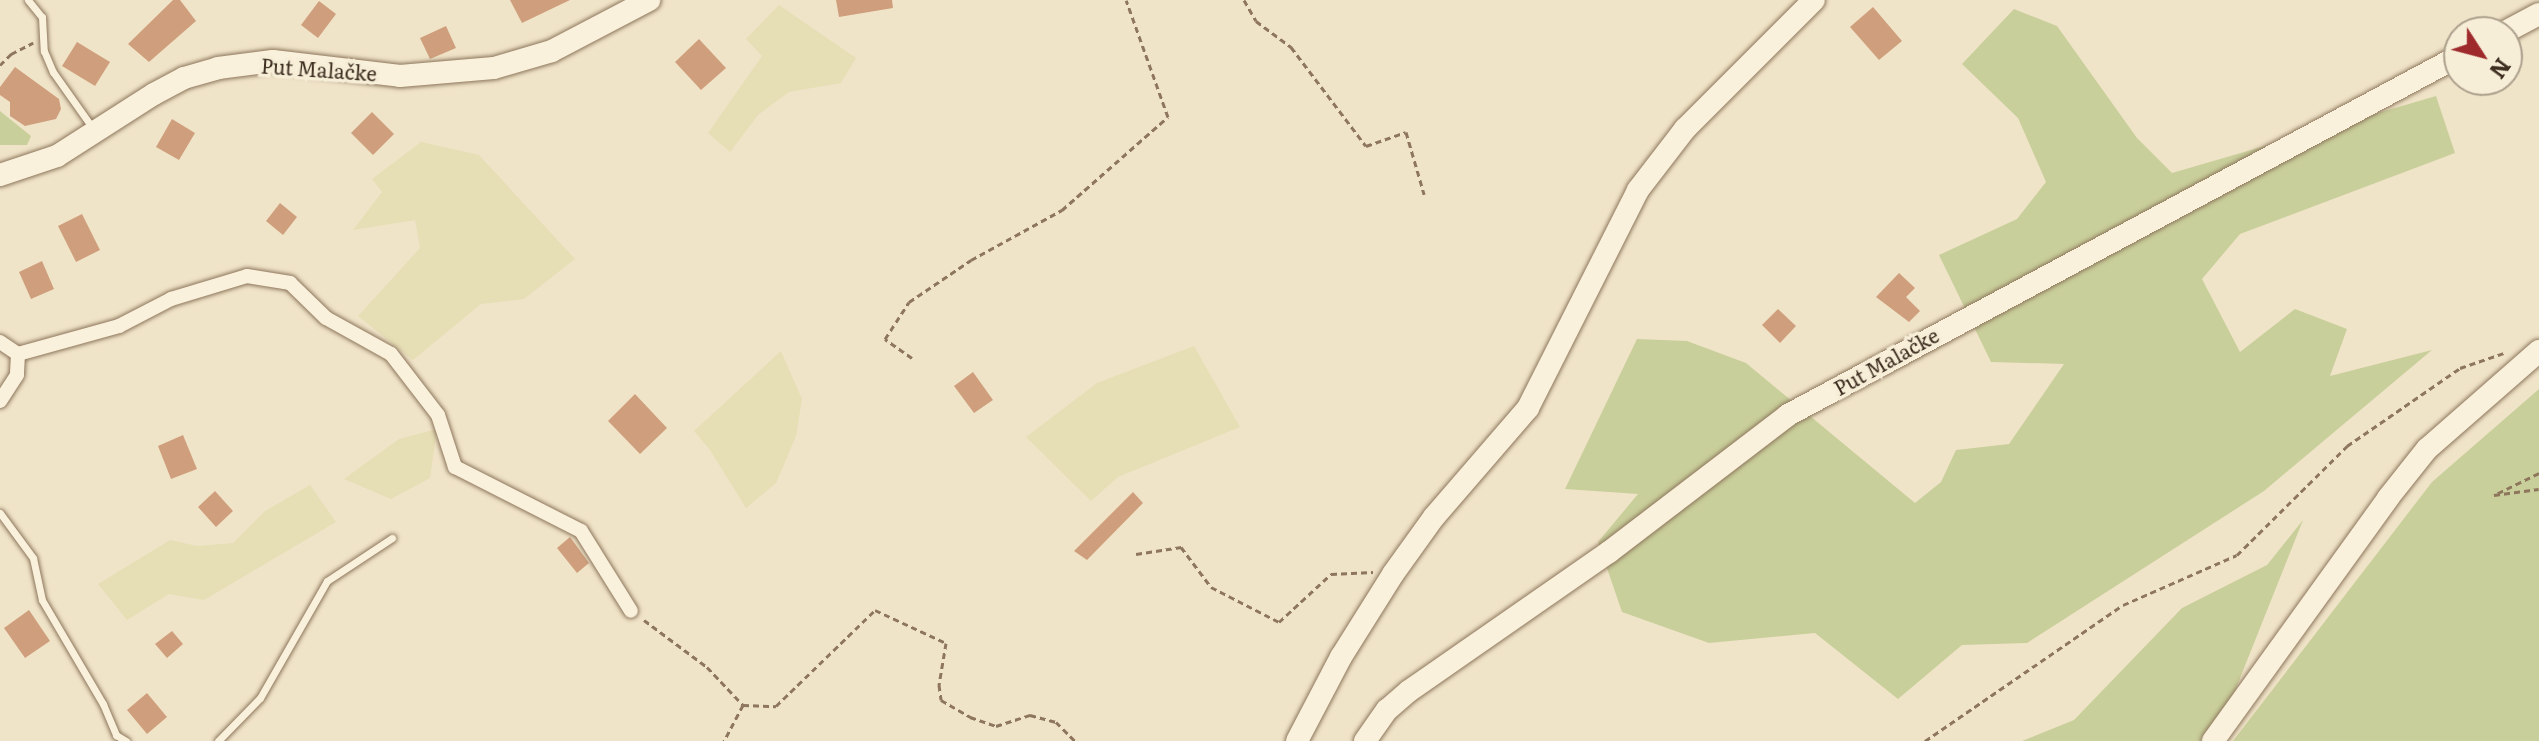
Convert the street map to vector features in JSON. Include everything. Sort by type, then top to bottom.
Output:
[{"type":"main road","name":"Put Malačke","points":[[0,175],[57,156],[164,88],[218,68],[273,61],[400,76],[494,68],[552,51],[649,0]]},
{"type":"main road","points":[[1297,741],[1341,657],[1393,574],[1434,517],[1528,408],[1638,190],[1685,129],[1814,0]]},
{"type":"main road","name":"Put Malačke","points":[[1365,741],[1387,710],[1409,691],[1609,552],[1788,415],[2443,65]]},
{"type":"main road","points":[[2213,741],[2388,498],[2427,449],[2539,351]]},
{"type":"street","points":[[0,342],[18,354],[119,326],[171,299],[247,276],[290,283],[326,318],[391,354],[438,415],[455,467],[581,531],[631,611]]},
{"type":"street","points":[[0,401],[17,375],[18,354]]},
{"type":"lane","points":[[28,0],[42,17],[44,51],[53,72],[96,132]]},
{"type":"lane","points":[[0,513],[33,558],[42,600],[103,704],[116,735],[126,741]]},
{"type":"lane","points":[[218,741],[260,698],[327,581],[392,538]]},
{"type":"path","points":[[912,358],[885,339],[909,302],[971,260],[1062,210],[1168,117],[1126,0]]},
{"type":"path","points":[[1244,0],[1256,21],[1291,47],[1366,146],[1406,132],[1424,194]]},
{"type":"path","points":[[0,65],[11,54],[34,42]]},
{"type":"path","points":[[1925,741],[2123,605],[2237,555],[2347,446],[2460,368],[2513,350]]},
{"type":"path","points":[[2539,473],[2494,495],[2539,489]]},
{"type":"path","points":[[1136,554],[1181,547],[1211,587],[1279,622],[1331,574],[1368,571],[1393,574]]},
{"type":"path","points":[[631,611],[707,667],[743,705],[776,706],[875,610],[946,643],[939,685],[941,700],[970,717],[996,726],[1030,715],[1056,722],[1075,741]]},
{"type":"path","points":[[724,741],[743,705]]},
{"type":"shaded area","points":[[779,5],[856,58],[841,83],[789,92],[758,115],[730,152],[708,133],[762,56],[746,39]]},
{"type":"shaded area","points":[[421,142],[479,155],[575,259],[524,299],[481,304],[413,360],[358,316],[420,248],[415,220],[353,230],[382,192],[372,179]]},
{"type":"shaded area","points":[[1194,346],[1240,427],[1118,477],[1091,501],[1026,437],[1097,383]]},
{"type":"shaded area","points":[[781,351],[802,399],[796,436],[776,483],[746,508],[710,450],[694,431]]},
{"type":"shaded area","points":[[437,429],[430,478],[391,499],[344,479],[399,439]]},
{"type":"shaded area","points":[[310,485],[336,522],[204,600],[169,594],[127,620],[98,584],[170,540],[197,546],[233,543],[265,511]]},
{"type":"green space","points":[[2014,9],[2057,26],[2137,138],[2172,173],[2436,96],[2455,153],[2240,234],[2202,279],[2240,352],[2295,309],[2347,329],[2330,376],[2432,350],[2264,491],[2027,643],[1962,645],[1898,699],[1815,633],[1709,643],[1622,612],[1598,542],[1638,494],[1565,489],[1637,339],[1687,341],[1746,363],[1915,503],[1941,482],[1956,450],[2009,444],[2064,364],[1991,362],[1939,255],[2017,219],[2046,182],[2018,118],[1962,64]]},
{"type":"green space","points":[[0,111],[31,136],[27,145],[0,145]]},
{"type":"green space","points":[[2539,389],[2539,741],[2233,741],[2432,482]]},
{"type":"green space","points":[[2303,520],[2215,741],[2022,741],[2074,720],[2182,608],[2267,565]]},
{"type":"building","points":[[173,0],[180,0],[196,21],[149,62],[128,44]]},
{"type":"building","points":[[510,0],[570,0],[522,23]]},
{"type":"building","points":[[836,0],[892,0],[893,8],[839,17]]},
{"type":"building","points":[[319,1],[336,14],[318,38],[301,25]]},
{"type":"building","points":[[1873,7],[1902,41],[1879,60],[1850,27]]},
{"type":"building","points":[[446,26],[456,48],[430,59],[420,38]]},
{"type":"building","points":[[699,39],[726,68],[701,90],[675,62]]},
{"type":"building","points":[[77,42],[110,62],[95,86],[62,66]]},
{"type":"building","points":[[15,67],[59,99],[61,109],[56,119],[25,126],[10,116],[10,102],[0,95],[0,87]]},
{"type":"building","points":[[372,112],[394,134],[373,155],[351,133]]},
{"type":"building","points":[[172,119],[195,133],[179,160],[156,147]]},
{"type":"building","points":[[280,203],[297,217],[283,235],[266,221]]},
{"type":"building","points":[[82,214],[100,250],[76,262],[58,226]]},
{"type":"building","points":[[42,261],[54,289],[31,299],[19,272]]},
{"type":"building","points":[[1899,273],[1915,288],[1906,297],[1920,311],[1909,322],[1876,297]]},
{"type":"building","points":[[1778,309],[1796,326],[1780,343],[1762,325]]},
{"type":"building","points":[[973,372],[993,400],[974,413],[954,386]]},
{"type":"building","points":[[635,394],[667,428],[640,454],[608,421]]},
{"type":"building","points":[[183,435],[197,469],[171,479],[158,446]]},
{"type":"building","points":[[215,491],[233,511],[216,527],[198,507]]},
{"type":"building","points":[[1133,492],[1143,503],[1087,560],[1074,551]]},
{"type":"building","points":[[570,537],[589,563],[577,573],[557,548]]},
{"type":"building","points":[[29,610],[50,641],[25,658],[4,628]]},
{"type":"building","points":[[172,631],[183,644],[167,658],[155,644]]},
{"type":"building","points":[[147,693],[167,717],[147,734],[127,710]]}]
